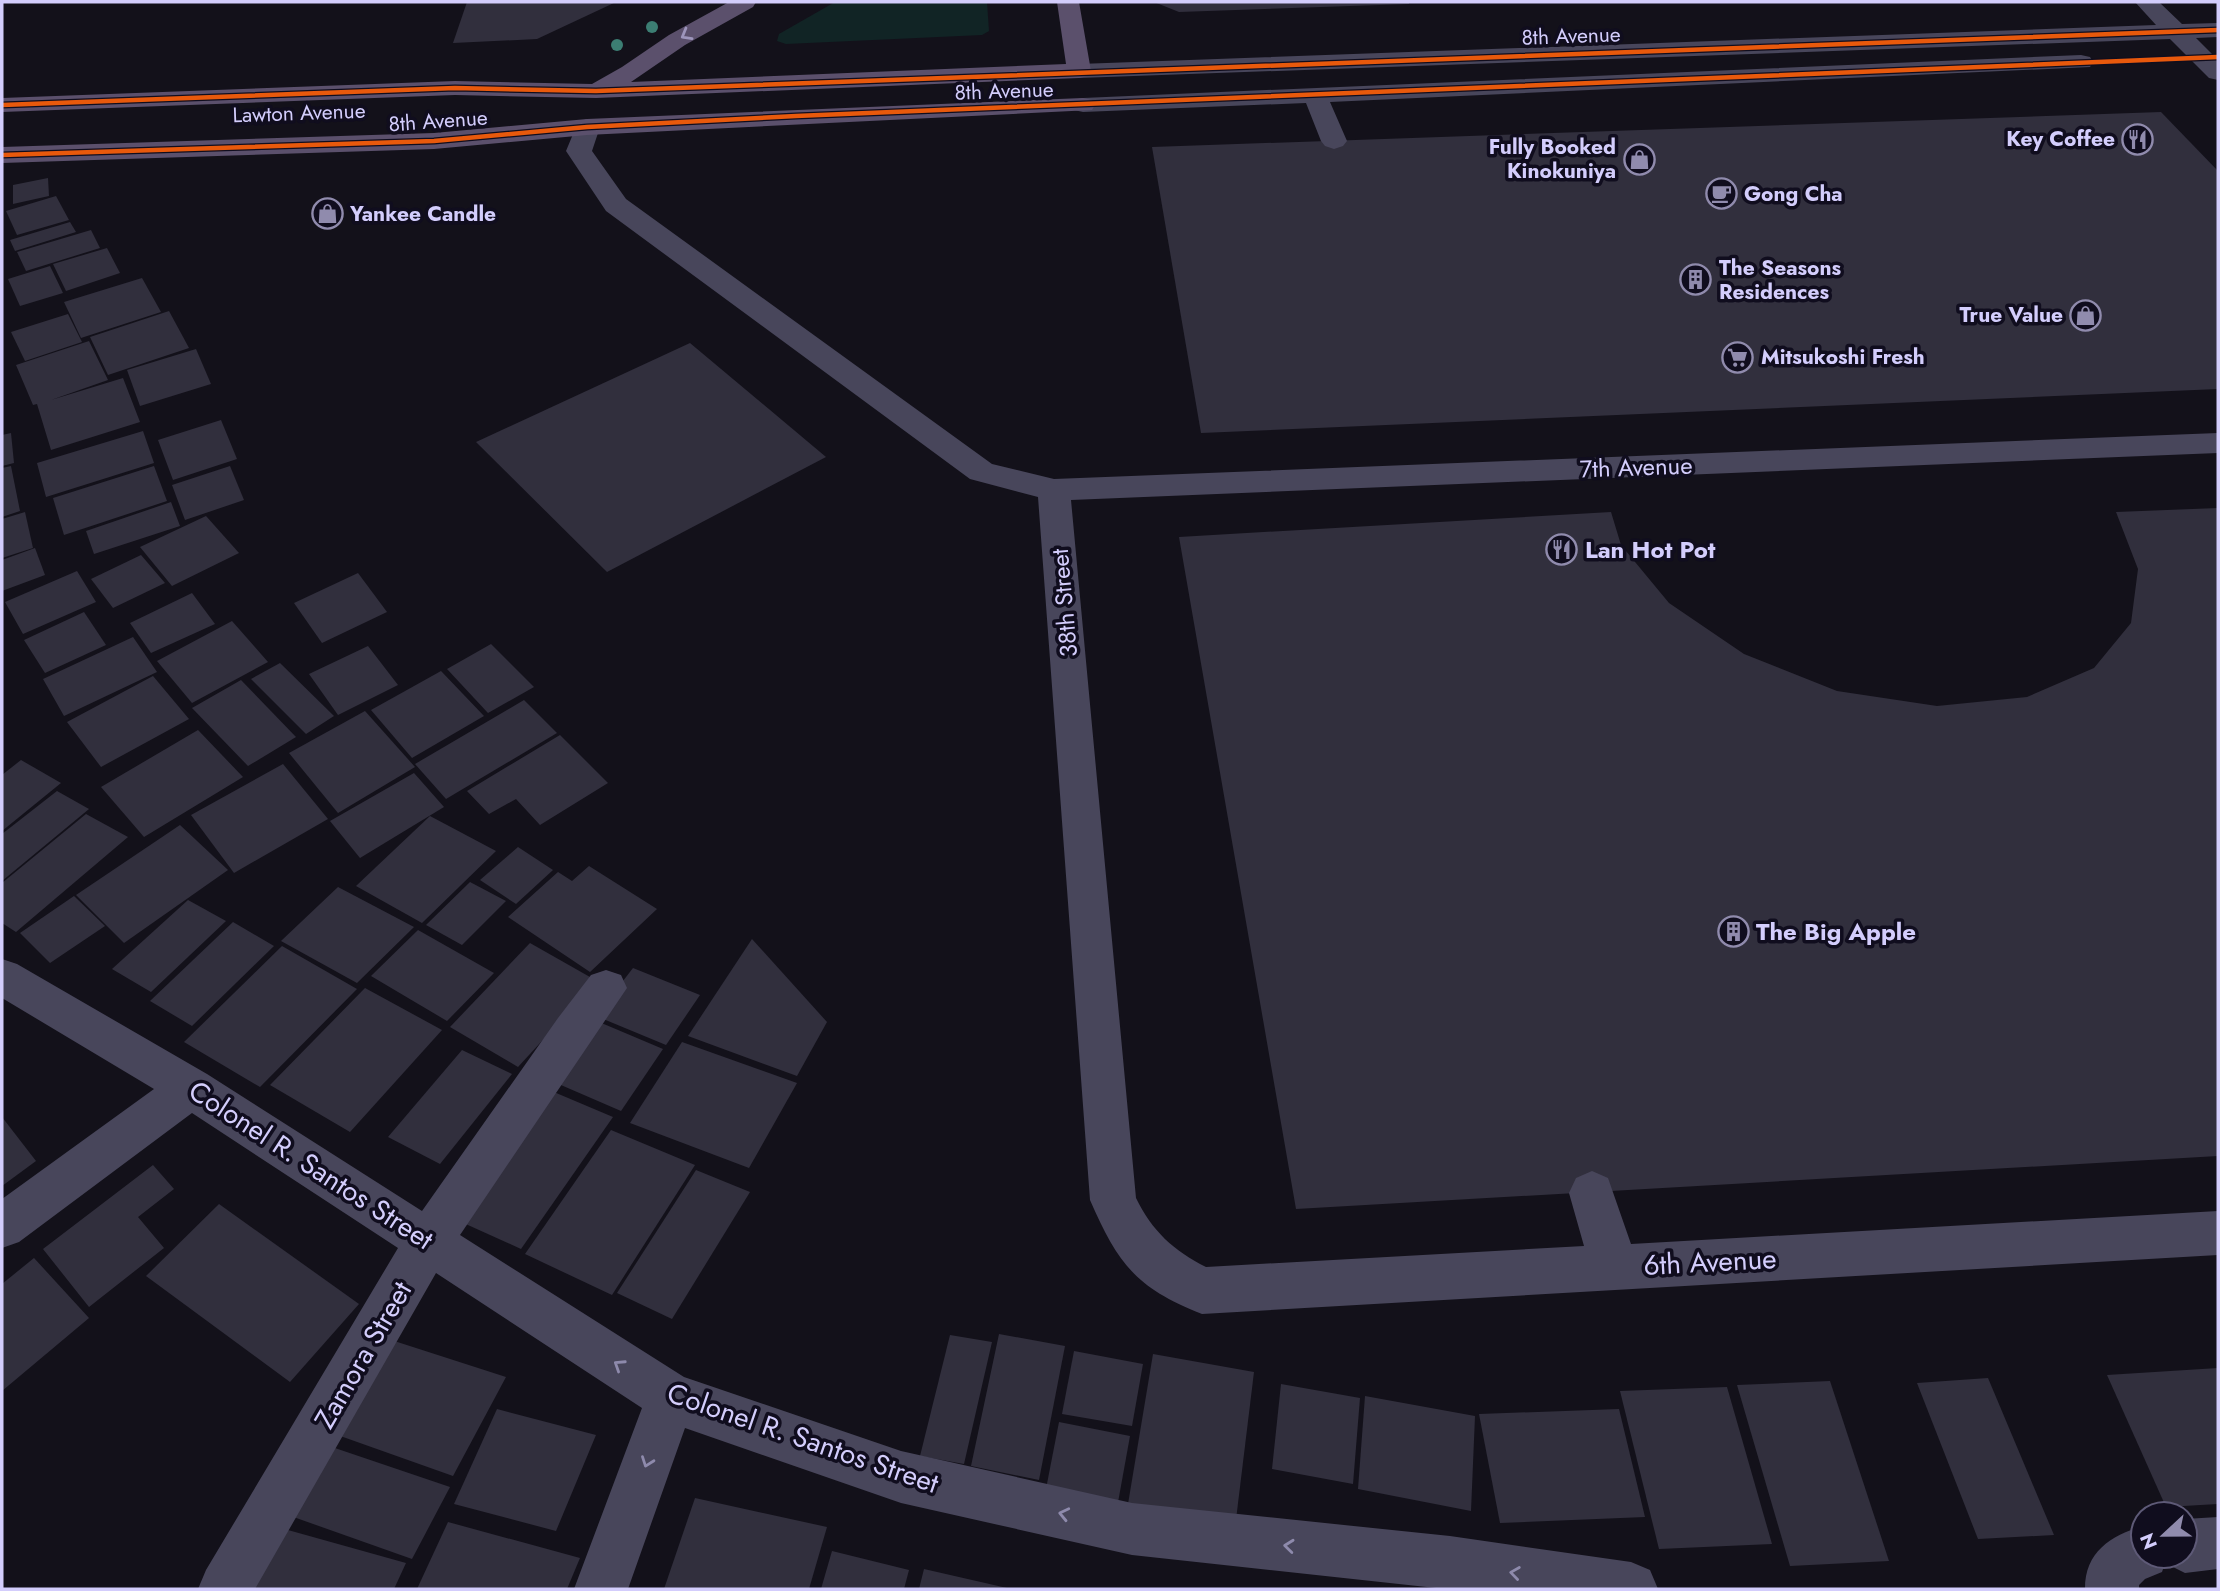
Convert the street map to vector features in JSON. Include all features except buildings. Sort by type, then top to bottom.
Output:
[{"type":"main road","points":[[596,91],[631,72],[677,40],[746,2]]},
{"type":"main road","points":[[1068,2],[1079,71]]},
{"type":"main road","name":"8th Avenue","points":[[2,106],[455,88],[596,91],[1079,71]]},
{"type":"main road","name":"Lawton Avenue","points":[[2,123],[447,109],[596,91]]},
{"type":"main road","name":"8th Avenue","points":[[2,155],[434,141],[587,127],[1083,105]]},
{"type":"main road","name":"Lawton Avenue","points":[[2,137],[474,122],[587,127]]},
{"type":"street","points":[[2146,2],[2176,32],[2213,62]]},
{"type":"street","name":"8th Avenue","points":[[1079,71],[2218,30]]},
{"type":"street","name":"8th Avenue","points":[[1083,105],[2213,62]]},
{"type":"street","points":[[1315,95],[1334,141]]},
{"type":"street","points":[[587,127],[579,151],[617,205],[981,472],[1054,490]]},
{"type":"street","name":"7th Avenue","points":[[1054,490],[2218,443]]},
{"type":"street","name":"38th Street","points":[[1054,490],[1114,1200],[1130,1238],[1156,1267],[1202,1291]]},
{"type":"street","name":"Colonel R. Santos Street","points":[[2,977],[191,1088],[671,1398],[901,1477],[1132,1529],[1450,1563],[1631,1589]]},
{"type":"street","name":"Zamora Street","points":[[225,1589],[429,1241],[573,1031],[606,988]]},
{"type":"street","points":[[2,1226],[191,1088]]},
{"type":"street","points":[[1591,1193],[1614,1267]]},
{"type":"street","name":"6th Avenue","points":[[1202,1291],[2218,1233]]},
{"type":"street","points":[[601,1589],[671,1398]]},
{"type":"street","points":[[2199,1545],[2218,1543]]},
{"type":"street","points":[[2112,1589],[2112,1574],[2129,1557]]},
{"type":"green space","points":[[835,2],[987,2],[989,31],[982,35],[786,44],[777,41],[779,34]]},
{"type":"cycle path","points":[[2,105],[455,88],[596,91],[2218,30]]},
{"type":"cycle path","points":[[2,155],[434,141],[587,127],[796,116],[2218,57]]},
{"type":"place","name":"Key Coffee","points":[[2138,139]]},
{"type":"place","name":"Fully Booked Kinokuniya","points":[[1639,159]]},
{"type":"place","name":"Gong Cha","points":[[1721,194]]},
{"type":"place","name":"Yankee Candle","points":[[327,214]]},
{"type":"place","name":"The Seasons Residences","points":[[1696,280]]},
{"type":"place","name":"True Value","points":[[2086,315]]},
{"type":"place","name":"Mitsukoshi Fresh","points":[[1738,357]]},
{"type":"place","name":"Lan Hot Pot","points":[[1562,549]]},
{"type":"place","name":"The Big Apple","points":[[1733,931]]}]
